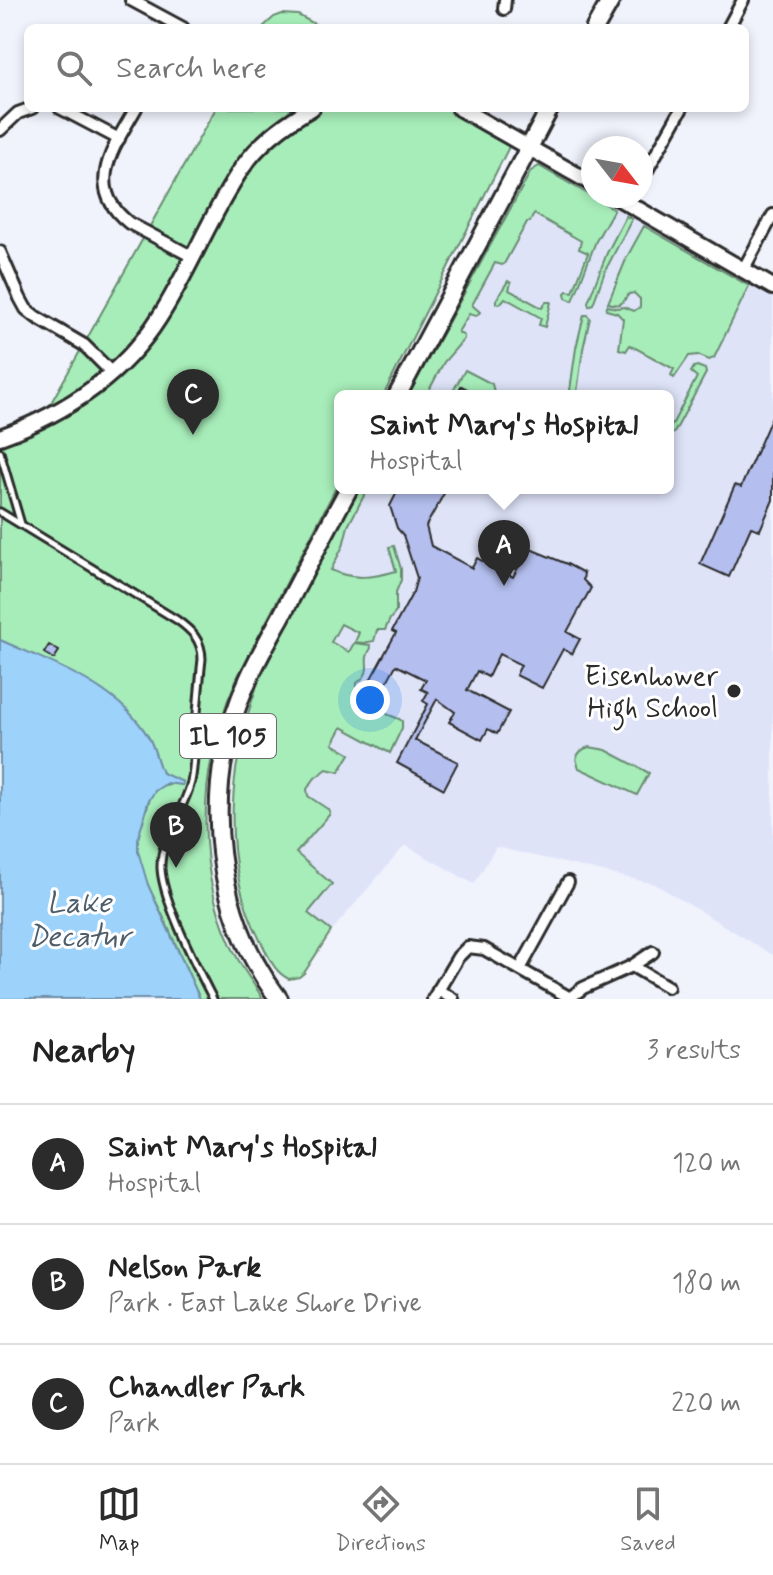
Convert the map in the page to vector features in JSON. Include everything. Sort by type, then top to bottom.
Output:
[{"type":"main road","points":[[597,24],[611,0]]},
{"type":"main road","points":[[400,390],[548,112]]},
{"type":"main road","name":"IL 105","points":[[279,999],[251,953],[226,885],[219,847],[223,769],[228,737],[254,667],[346,494]]},
{"type":"street","points":[[131,0],[174,24]]},
{"type":"street","points":[[730,24],[743,0]]},
{"type":"street","points":[[0,130],[24,111]]},
{"type":"street","points":[[68,112],[119,139]]},
{"type":"street","points":[[134,112],[110,157],[106,191],[114,208],[129,223],[193,257]]},
{"type":"street","points":[[0,437],[41,420],[88,393],[136,349],[159,319],[242,168],[295,112]]},
{"type":"street","points":[[466,112],[581,177]]},
{"type":"street","points":[[653,160],[680,112]]},
{"type":"street","points":[[641,208],[773,287]]},
{"type":"street","points":[[743,270],[773,215]]},
{"type":"street","points":[[0,252],[26,309],[84,345],[112,373]]},
{"type":"street","points":[[520,969],[568,882]]},
{"type":"street","points":[[453,999],[436,994],[458,957],[468,947],[484,949],[570,998],[583,988],[632,966],[653,952]]},
{"type":"street","points":[[632,966],[668,987]]},
{"type":"lane","points":[[0,452],[21,524]]},
{"type":"lane","points":[[0,512],[177,620],[191,631],[200,644],[202,659],[192,776],[163,852],[161,868],[176,918],[213,999]]},
{"type":"shaded area","points":[[540,166],[581,186],[581,208],[620,208],[773,297],[773,955],[655,884],[496,847],[474,884],[405,845],[329,934],[304,973],[289,979],[278,972],[247,910],[234,855],[236,760],[250,702],[261,675],[356,494],[674,494],[674,390],[411,390],[531,171]]},
{"type":"green space","points":[[298,15],[315,24],[266,24],[274,17]]},
{"type":"green space","points":[[214,112],[477,112],[516,133],[386,390],[334,390],[334,492],[237,678],[224,712],[208,784],[207,858],[224,929],[240,963],[263,999],[200,999],[142,870],[137,844],[151,796],[163,785],[182,785],[183,782],[162,773],[149,738],[121,705],[82,679],[0,640],[0,444],[37,428]]},
{"type":"green space","points":[[539,166],[581,190],[581,208],[614,209],[596,241],[573,301],[566,298],[565,293],[573,292],[588,253],[579,249],[581,241],[534,214],[504,264],[495,263],[472,305],[480,312],[476,316],[469,314],[458,332],[464,339],[444,362],[429,390],[411,390],[531,171]]},
{"type":"green space","points":[[626,216],[632,219],[605,271],[593,304],[589,306],[607,253]]},
{"type":"green space","points":[[644,226],[749,286],[714,358],[689,356],[674,378],[671,375],[674,369],[630,345],[626,351],[619,349],[623,319],[617,313],[606,310],[607,306],[634,311],[640,307],[640,299],[634,293],[619,304],[608,303]]},
{"type":"green space","points":[[508,281],[511,283],[509,290],[542,308],[546,302],[551,302],[545,327],[539,325],[541,318],[505,298],[500,304],[496,303]]},
{"type":"green space","points":[[584,315],[587,315],[590,318],[577,390],[570,390]]},
{"type":"green space","points":[[694,367],[705,369],[706,373],[674,433],[674,421],[697,377],[691,372]]},
{"type":"green space","points":[[465,370],[492,384],[494,390],[469,390],[462,386],[460,390],[453,390]]},
{"type":"green space","points":[[356,494],[365,494],[331,570],[363,577],[396,571],[389,547],[394,546],[401,569],[396,612],[385,630],[377,630],[374,641],[355,642],[359,633],[341,624],[331,642],[349,652],[354,643],[370,645],[366,674],[357,683],[356,698],[362,704],[399,719],[402,728],[390,753],[342,727],[333,744],[350,754],[339,772],[327,769],[307,789],[308,796],[329,810],[330,814],[296,853],[332,884],[308,913],[331,931],[304,973],[289,979],[275,967],[260,940],[247,908],[233,842],[233,808],[241,740],[261,675]]},
{"type":"green space","points":[[589,747],[606,750],[649,773],[637,795],[579,768],[576,759],[581,751]]},
{"type":"water","name":"Lake Decatur","points":[[0,640],[83,678],[102,690],[136,720],[149,738],[162,773],[183,782],[182,785],[167,783],[155,791],[148,802],[138,851],[148,885],[200,999],[0,999]]},
{"type":"building","name":"Eisenhower High School","points":[[773,414],[773,500],[760,530],[751,527],[729,577],[700,564],[735,485],[741,487]]},
{"type":"building","points":[[396,494],[444,494],[426,526],[431,546],[472,568],[477,558],[513,577],[528,548],[584,573],[583,580],[591,588],[567,632],[580,639],[572,654],[563,649],[542,688],[516,675],[521,665],[499,654],[488,677],[477,671],[467,690],[509,712],[497,734],[488,729],[482,740],[449,722],[455,712],[437,699],[415,740],[458,762],[444,789],[397,763],[428,704],[423,701],[428,692],[421,689],[426,680],[396,665],[383,689],[369,682],[396,633],[392,631],[417,578],[390,506]]},
{"type":"building","points":[[49,645],[59,651],[54,659],[44,653]]},
{"type":"place","name":"Chandler Park","points":[[193,435]]},
{"type":"place","name":"Saint Mary's Hospital","points":[[504,586]]},
{"type":"place","name":"Eisenhower High School","points":[[734,691]]},
{"type":"place","name":"Nelson Park","points":[[176,868]]}]
